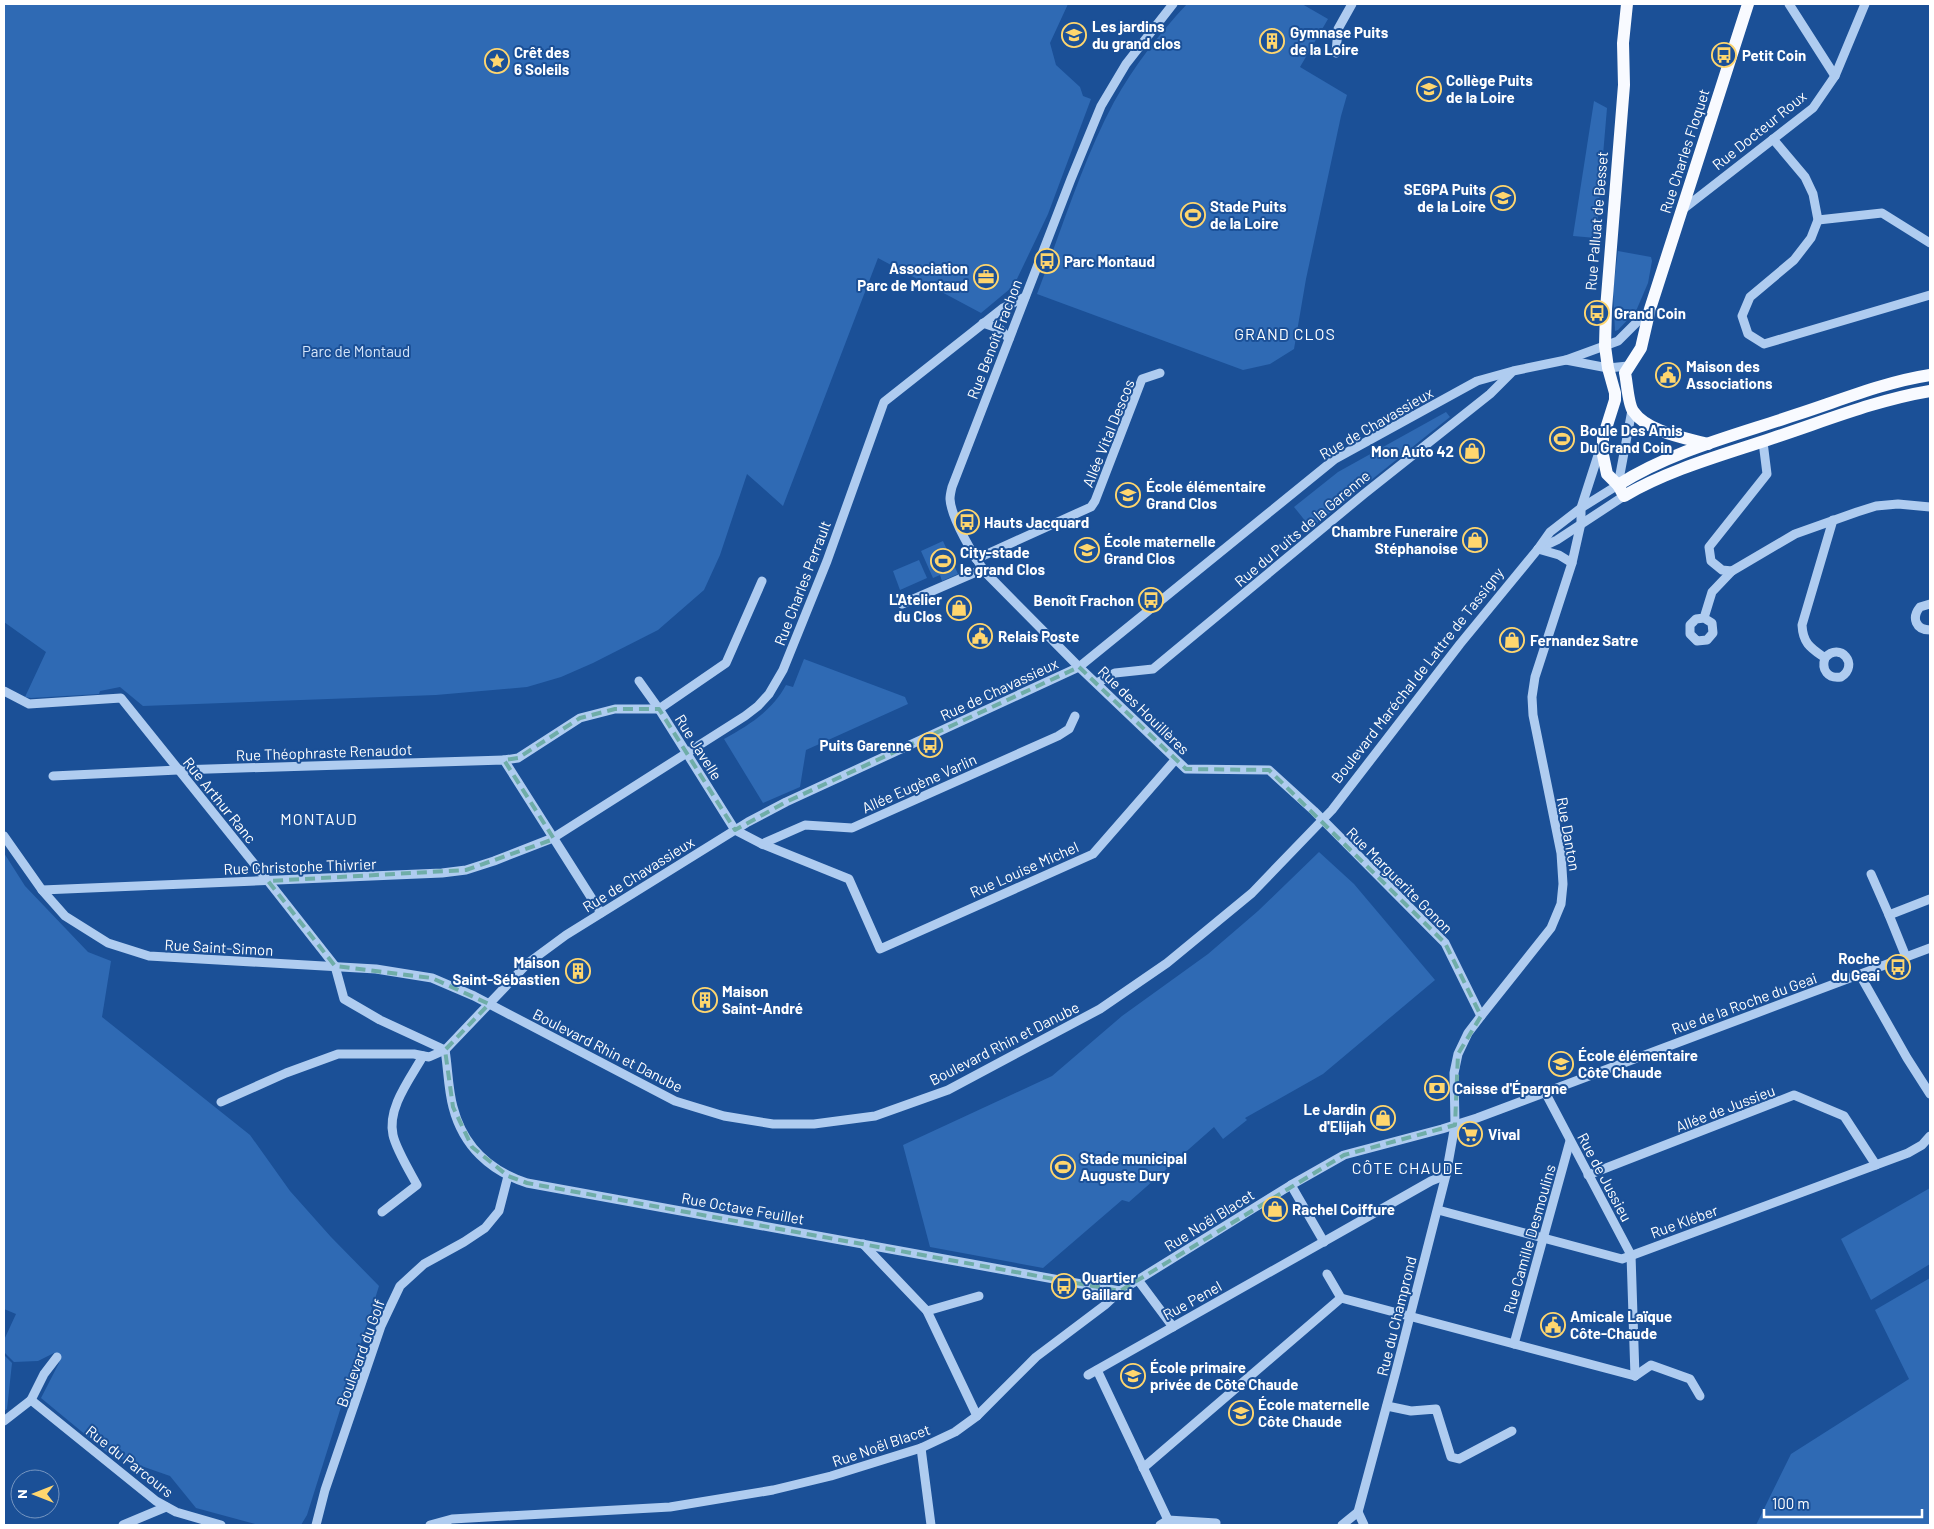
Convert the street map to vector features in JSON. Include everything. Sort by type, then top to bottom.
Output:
[{"type":"main road","name":"Rue Palluat de Besset","points":[[1603,438],[1615,400],[1605,346],[1609,256],[1624,85],[1623,43],[1627,4]]},
{"type":"main road","name":"Rue Charles Floquet","points":[[1628,366],[1641,348],[1650,308],[1748,4]]},
{"type":"main road","points":[[1628,366],[1625,372],[1632,410],[1650,425],[1669,434],[1708,444]]},
{"type":"main road","name":"Boulevard Maréchal de Lattre de Tassigny","points":[[1621,490],[1635,474],[1708,444],[1872,390],[1930,375]]},
{"type":"main road","name":"Boulevard Maréchal de Lattre de Tassigny","points":[[1621,490],[1642,486],[1686,467],[1875,404],[1930,391]]},
{"type":"main road","points":[[1603,438],[1603,455],[1607,474],[1621,490]]},
{"type":"street","name":"Rue Benoît Frachon","points":[[1079,667],[983,569],[976,559],[952,509],[950,498],[952,487],[1025,297],[1101,106],[1126,64],[1173,4]]},
{"type":"street","points":[[1336,53],[1338,29],[1352,4]]},
{"type":"street","points":[[1789,4],[1835,76]]},
{"type":"street","name":"Rue Docteur Roux","points":[[1681,211],[1812,108],[1835,76],[1864,4]]},
{"type":"street","points":[[1773,139],[1805,177],[1813,194],[1818,220],[1811,238],[1794,260],[1750,297],[1742,316],[1748,334],[1753,339],[1764,344],[1930,295]]},
{"type":"street","points":[[1818,220],[1882,213],[1930,243]]},
{"type":"street","name":"Rue Charles Perrault","points":[[553,838],[758,706],[769,694],[783,670],[827,561],[884,402],[1003,308],[1025,297]]},
{"type":"street","name":"Rue Charles Floquet","points":[[1605,346],[1618,341],[1650,308]]},
{"type":"street","points":[[983,323],[1000,329],[1009,340]]},
{"type":"street","name":"Rue de Chavassieux","points":[[446,1050],[528,964],[566,935],[735,830],[786,802],[1079,667],[1335,459],[1477,381],[1566,360],[1605,346]]},
{"type":"street","name":"Rue de Chavassieux","points":[[1566,360],[1608,368],[1628,366]]},
{"type":"street","name":"Rue du Puits de la Garenne","points":[[1097,683],[1115,673],[1153,670],[1364,494],[1490,394],[1513,371]]},
{"type":"street","name":"Allée Vital Descos","points":[[976,559],[1090,506],[1095,501],[1142,379],[1160,374]]},
{"type":"street","points":[[1621,490],[1632,410]]},
{"type":"street","name":"Rue Danton","points":[[1455,1125],[1454,1073],[1458,1054],[1468,1033],[1480,1016],[1552,928],[1560,904],[1563,871],[1533,715],[1532,697],[1535,677],[1572,563],[1581,523],[1582,508],[1603,438]]},
{"type":"street","points":[[1732,571],[1722,570],[1714,564],[1709,556],[1709,547],[1767,474],[1763,442]]},
{"type":"street","name":"Boulevard Maréchal de Lattre de Tassigny","points":[[1322,820],[1550,532],[1582,508],[1621,490]]},
{"type":"street","name":"Boulevard Maréchal de Lattre de Tassigny","points":[[1538,549],[1557,540],[1581,523],[1621,490]]},
{"type":"street","points":[[1704,618],[1712,592],[1732,571],[1795,534],[1876,506],[1898,504],[1930,507]]},
{"type":"street","points":[[1825,658],[1808,645],[1803,635],[1802,625],[1834,520]]},
{"type":"street","points":[[1538,549],[1559,555],[1572,563]]},
{"type":"street","points":[[902,604],[983,569]]},
{"type":"street","points":[[659,709],[726,663],[762,581]]},
{"type":"street","points":[[1930,604],[1920,607],[1915,619],[1920,627],[1930,630]]},
{"type":"street","name":"Rue des Houillères","points":[[1079,667],[1186,769],[1269,770],[1322,820]]},
{"type":"street","name":"Rue Javelle","points":[[638,681],[659,709],[735,830]]},
{"type":"street","name":"Rue Arthur Ranc","points":[[4,691],[29,704],[121,698],[334,966]]},
{"type":"street","name":"Rue Théophraste Renaudot","points":[[53,776],[178,770],[504,760],[518,758],[580,718],[615,709],[659,709]]},
{"type":"street","name":"Allée Eugène Varlin","points":[[762,844],[805,825],[852,828],[1058,736],[1069,729],[1074,716]]},
{"type":"street","points":[[504,760],[601,913]]},
{"type":"street","name":"Rue Louise Michel","points":[[762,844],[849,879],[880,949],[1093,854],[1175,760]]},
{"type":"street","name":"Boulevard Rhin et Danube","points":[[334,966],[376,969],[432,978],[489,1004],[675,1101],[716,1113],[773,1124],[814,1124],[875,1116],[948,1090],[1100,1010],[1167,963],[1252,893],[1322,820]]},
{"type":"street","name":"Rue Marguerite Gonon","points":[[1322,820],[1445,943],[1480,1016]]},
{"type":"street","points":[[735,830],[762,844]]},
{"type":"street","name":"Rue Saint-Simon","points":[[4,836],[42,890],[65,916],[108,943],[149,956],[334,966]]},
{"type":"street","name":"Rue Christophe Thivrier","points":[[42,890],[442,873],[466,870],[553,838]]},
{"type":"street","points":[[1871,874],[1906,958]]},
{"type":"street","points":[[1889,915],[1930,899]]},
{"type":"street","name":"Rue de la Roche du Geai","points":[[1455,1125],[1930,948]]},
{"type":"street","points":[[334,966],[344,999],[380,1020],[446,1050]]},
{"type":"street","points":[[1860,975],[1907,1058],[1930,1094]]},
{"type":"street","points":[[221,1102],[286,1073],[338,1054],[414,1054],[429,1058],[446,1050]]},
{"type":"street","name":"Rue Octave Feuillet","points":[[446,1050],[453,1107],[472,1147],[488,1163],[508,1176],[527,1183],[1120,1291]]},
{"type":"street","points":[[382,1212],[417,1185],[393,1136],[392,1122],[396,1105],[423,1056]]},
{"type":"street","name":"Rue de Jussieu","points":[[1545,1092],[1631,1255],[1635,1376]]},
{"type":"street","name":"Allée de Jussieu","points":[[1588,1175],[1794,1095],[1844,1116],[1876,1165]]},
{"type":"street","name":"Rue du Champrond","points":[[1358,1512],[1438,1210],[1455,1125]]},
{"type":"street","name":"Rue Noël Blacet","points":[[430,1525],[452,1519],[670,1507],[773,1490],[831,1476],[921,1448],[955,1432],[977,1416],[1036,1356],[1105,1305],[1120,1291],[1291,1185],[1344,1155],[1455,1125]]},
{"type":"street","name":"Rue Kléber","points":[[1438,1210],[1622,1259],[1908,1153],[1922,1145],[1930,1136]]},
{"type":"street","name":"Rue Camille Desmoulins","points":[[1514,1344],[1570,1141]]},
{"type":"street","name":"Rue Penel","points":[[1088,1375],[1431,1181],[1446,1175]]},
{"type":"street","name":"Boulevard du Golf","points":[[316,1525],[325,1490],[381,1326],[400,1286],[424,1264],[485,1228],[499,1211],[508,1176]]},
{"type":"street","points":[[1291,1185],[1324,1242]]},
{"type":"street","points":[[863,1244],[927,1311],[977,1416]]},
{"type":"street","points":[[1327,1274],[1341,1298],[1410,1318],[1635,1376],[1651,1365],[1690,1380],[1700,1396]]},
{"type":"street","points":[[1138,1280],[1173,1327]]},
{"type":"street","points":[[927,1311],[979,1296]]},
{"type":"street","points":[[1143,1468],[1341,1298]]},
{"type":"street","points":[[4,1421],[31,1400],[44,1374],[56,1357]]},
{"type":"street","points":[[1097,1370],[1143,1468],[1164,1522],[1216,1523]]},
{"type":"street","name":"Rue du Parcours","points":[[31,1400],[156,1501],[176,1512],[222,1525]]},
{"type":"street","points":[[1387,1406],[1411,1411],[1436,1409],[1451,1457],[1459,1459],[1512,1431]]},
{"type":"street","points":[[921,1448],[931,1525]]},
{"type":"street","points":[[123,1525],[166,1507]]},
{"type":"street","points":[[1342,1525],[1358,1512],[1364,1525]]},
{"type":"highlighted area","points":[[1079,667],[1186,769],[1269,770],[1445,943],[1481,1016],[1458,1054],[1455,1125],[1344,1155],[1120,1291],[527,1183],[508,1176],[472,1147],[453,1107],[445,1050],[489,1004],[432,978],[335,966],[268,881],[466,870],[554,839],[504,760],[518,758],[580,718],[615,709],[659,709],[735,830],[786,802]]},
{"type":"green space","name":"Parc de Montaud","points":[[4,4],[1068,4],[1050,43],[1056,65],[1080,87],[1083,96],[1091,99],[1048,214],[1016,281],[1011,288],[981,313],[878,258],[783,506],[747,474],[720,555],[704,590],[658,630],[561,677],[527,687],[436,695],[143,706],[120,687],[100,691],[99,694],[31,698],[25,697],[46,652],[4,622]]},
{"type":"green space","name":"Stade Puits de la Loire","points":[[1187,4],[1302,4],[1328,19],[1300,67],[1347,95],[1306,279],[1294,349],[1270,364],[1243,370],[1037,294],[1082,172],[1114,102],[1148,51]]},
{"type":"green space","points":[[1594,101],[1607,108],[1596,238],[1573,236]]},
{"type":"green space","points":[[1618,251],[1651,257],[1652,261],[1648,283],[1636,311],[1615,331],[1613,291]]},
{"type":"green space","points":[[1446,412],[1450,417],[1311,528],[1294,507],[1338,472]]},
{"type":"green space","name":"City-stade le grand Clos","points":[[943,541],[958,574],[942,581],[940,575],[933,578],[921,551]]},
{"type":"green space","points":[[919,560],[927,578],[900,590],[893,571]]},
{"type":"green space","points":[[804,659],[905,697],[908,704],[806,750],[800,787],[763,803],[724,739],[751,723],[767,710],[786,685],[793,687]]},
{"type":"green space","points":[[1319,852],[1354,884],[1435,980],[1323,1074],[1245,1118],[1247,1120],[1223,1139],[1214,1127],[1129,1202],[1122,1200],[1043,1268],[930,1247],[903,1145],[1052,1076],[1122,1016],[1208,954],[1258,911]]},
{"type":"green space","points":[[4,853],[25,886],[88,952],[111,961],[102,1017],[250,1135],[290,1191],[331,1237],[379,1286],[307,1515],[301,1525],[259,1525],[196,1508],[170,1476],[110,1455],[41,1398],[59,1363],[54,1353],[38,1361],[14,1362],[5,1353],[4,1340],[16,1314],[4,1309]]},
{"type":"green space","points":[[1930,1188],[1930,1264],[1871,1300],[1841,1239]]},
{"type":"green space","points":[[1930,1278],[1930,1525],[1756,1525],[1791,1454],[1909,1379],[1875,1310]]},
{"type":"green space","points":[[4,1355],[12,1363],[7,1409],[4,1411]]},
{"type":"place","name":"Les jardins du grand clos","points":[[1074,35]]},
{"type":"place","name":"Gymnase Puits de la Loire","points":[[1272,41]]},
{"type":"place","name":"Petit Coin","points":[[1724,55]]},
{"type":"place","name":"Crêt des 6 Soleils","points":[[497,61]]},
{"type":"place","name":"Collège Puits de la Loire","points":[[1429,89]]},
{"type":"place","name":"SEGPA Puits de la Loire","points":[[1503,198]]},
{"type":"place","name":"Stade Puits de la Loire","points":[[1193,215]]},
{"type":"place","name":"Parc Montaud","points":[[1047,261]]},
{"type":"place","name":"Association Parc de Montaud","points":[[986,277]]},
{"type":"place","name":"Grand Coin","points":[[1597,313]]},
{"type":"place","name":"Maison des Associations","points":[[1668,375]]},
{"type":"place","name":"Boule Des Amis Du Grand Coin","points":[[1562,439]]},
{"type":"place","name":"Mon Auto 42","points":[[1472,451]]},
{"type":"place","name":"École élémentaire Grand Clos","points":[[1128,495]]},
{"type":"place","name":"Hauts Jacquard","points":[[967,522]]},
{"type":"place","name":"Chambre Funeraire Stéphanoise","points":[[1475,540]]},
{"type":"place","name":"École maternelle Grand Clos","points":[[1087,550]]},
{"type":"place","name":"City-stade le grand Clos","points":[[943,561]]},
{"type":"place","name":"Benoît Frachon","points":[[1151,600]]},
{"type":"place","name":"L'Atelier du Clos","points":[[959,608]]},
{"type":"place","name":"Relais Poste","points":[[980,636]]},
{"type":"place","name":"Fernandez Satre","points":[[1512,640]]},
{"type":"place","name":"Puits Garenne","points":[[930,745]]},
{"type":"place","name":"Roche du Geai","points":[[1898,967]]},
{"type":"place","name":"Maison Saint-Sébastien","points":[[578,971]]},
{"type":"place","name":"Maison Saint-André","points":[[705,1000]]},
{"type":"place","name":"École élémentaire Côte Chaude","points":[[1561,1064]]},
{"type":"place","name":"Caisse d'Épargne","points":[[1437,1088]]},
{"type":"place","name":"Le Jardin d'Elijah","points":[[1383,1118]]},
{"type":"place","name":"Vival","points":[[1470,1134]]},
{"type":"place","name":"Stade municipal Auguste Dury","points":[[1063,1167]]},
{"type":"place","name":"Rachel Coiffure","points":[[1275,1209]]},
{"type":"place","name":"Quartier Gaillard","points":[[1064,1286]]},
{"type":"place","name":"Amicale Laïque Côte-Chaude","points":[[1553,1325]]},
{"type":"place","name":"École primaire privée de Côte Chaude","points":[[1133,1376]]},
{"type":"place","name":"École maternelle Côte Chaude","points":[[1241,1413]]},
{"type":"district","name":"GRAND CLOS","points":[[1285,333]]},
{"type":"district","name":"MONTAUD","points":[[319,818]]},
{"type":"district","name":"CÔTE CHAUDE","points":[[1408,1167]]}]
